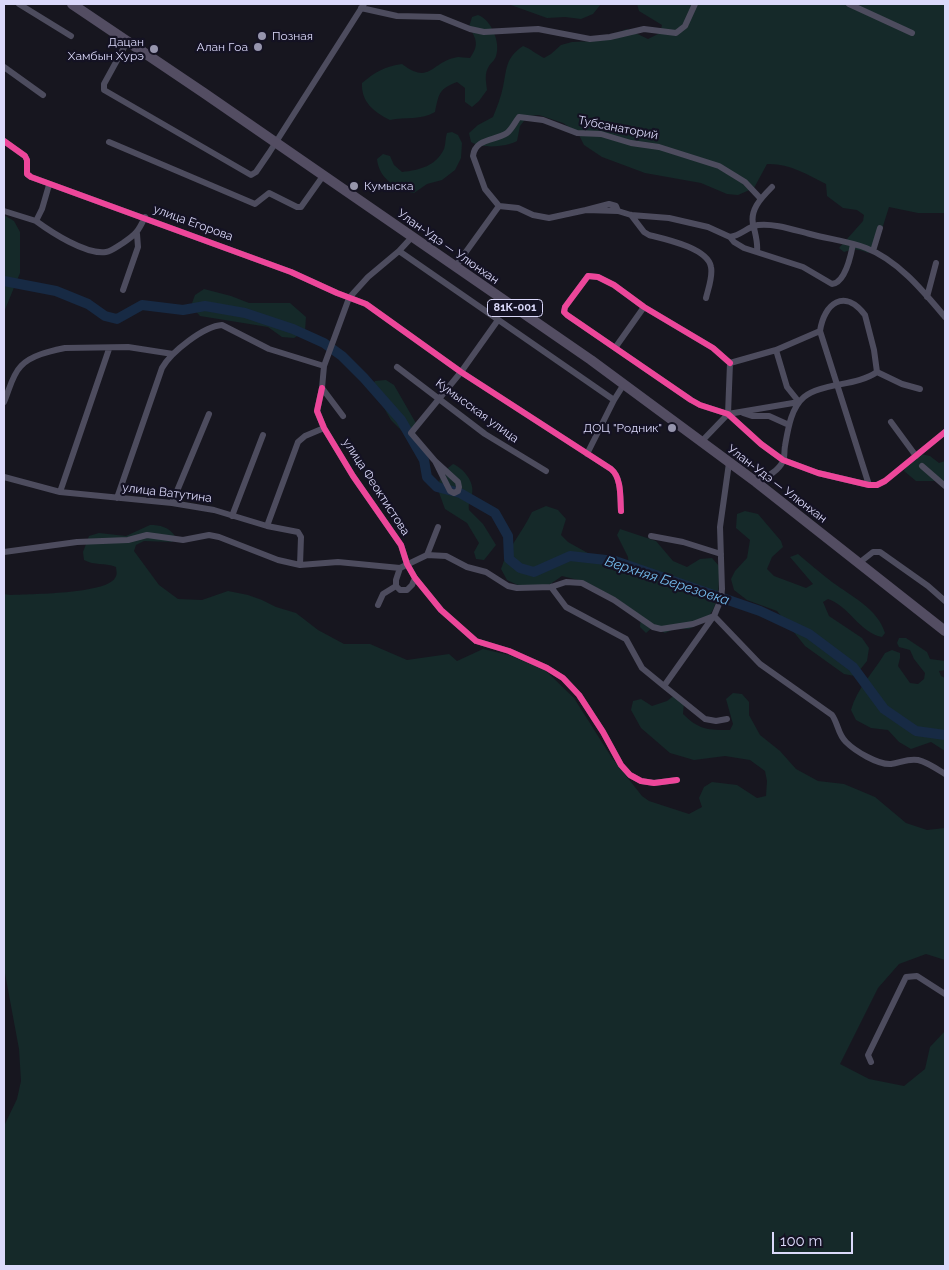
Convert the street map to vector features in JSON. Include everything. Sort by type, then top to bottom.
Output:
[{"type":"main road","name":"Улан-Удэ — Улюнхан","points":[[72,4],[624,384],[756,482],[945,630]]},
{"type":"street","points":[[19,4],[71,36]]},
{"type":"street","points":[[127,42],[104,84],[104,90],[248,174],[254,174],[362,6],[397,16],[440,17],[477,32],[496,33],[538,29],[590,39],[610,37],[644,29],[676,33],[685,26],[695,4]]},
{"type":"street","points":[[849,4],[912,33]]},
{"type":"street","points":[[4,67],[43,95]]},
{"type":"street","name":"Тубсанаторий","points":[[499,206],[485,189],[474,151],[480,143],[506,134],[519,117],[543,120],[577,133],[601,134],[631,143],[660,148],[719,166],[745,182],[761,198]]},
{"type":"street","name":"улица Егорова","points":[[4,141],[25,156],[27,160],[27,174],[49,185],[144,217],[291,272],[373,308],[461,372],[616,473],[622,511]]},
{"type":"street","points":[[109,142],[256,204],[269,193],[297,207],[301,206],[323,176]]},
{"type":"street","points":[[36,221],[44,204],[49,185]]},
{"type":"street","points":[[757,252],[758,242],[753,227],[753,215],[761,198],[772,187]]},
{"type":"street","points":[[455,267],[499,206],[518,208],[532,215],[549,218],[586,210],[618,211],[631,215],[675,219],[708,227],[730,237],[739,245],[803,267],[832,284],[837,284],[845,270],[853,244]]},
{"type":"street","points":[[4,211],[36,221],[62,238],[97,251],[105,252],[111,250],[137,234]]},
{"type":"street","points":[[631,215],[644,232],[649,235],[686,245],[706,258],[712,269],[706,298]]},
{"type":"street","points":[[123,290],[138,247],[137,234],[144,217]]},
{"type":"street","points":[[730,237],[742,234],[759,225],[777,226],[853,244],[874,251],[902,271],[945,317]]},
{"type":"street","points":[[874,251],[880,228]]},
{"type":"street","name":"улица Феоктистова","points":[[412,237],[399,251],[368,277],[349,298],[324,366],[317,411],[324,428],[353,476],[400,545],[415,578],[441,610],[476,641],[509,651],[547,668],[563,678],[579,694],[621,765],[630,775],[641,781],[654,783],[677,780]]},
{"type":"street","points":[[399,251],[614,400]]},
{"type":"street","points":[[927,297],[936,263]]},
{"type":"street","points":[[728,414],[730,363],[714,348],[644,307],[614,285],[598,277],[588,276],[565,307],[564,312],[567,315],[696,403],[728,414],[761,444],[783,460],[818,473],[869,485],[877,485],[885,481],[945,432]]},
{"type":"street","points":[[869,485],[820,331],[825,312],[830,306],[847,301],[855,305],[864,315],[874,350],[877,372]]},
{"type":"street","points":[[615,348],[644,307]]},
{"type":"street","points":[[434,461],[450,491],[458,492],[460,487],[458,482],[434,461],[411,433],[461,372],[498,320]]},
{"type":"street","points":[[117,498],[166,360],[207,328],[214,325],[222,325],[270,349],[324,366]]},
{"type":"street","points":[[730,363],[776,350],[820,331]]},
{"type":"street","points":[[4,402],[21,366],[31,358],[65,348],[128,347],[173,354]]},
{"type":"street","points":[[60,492],[109,348]]},
{"type":"street","points":[[776,350],[788,387],[799,402]]},
{"type":"street","name":"Кумысская улица","points":[[398,367],[485,434],[546,471]]},
{"type":"street","points":[[756,482],[777,469],[783,460],[789,425],[799,402],[805,396],[812,392],[864,379],[877,372]]},
{"type":"street","points":[[877,372],[902,384],[920,389]]},
{"type":"street","points":[[588,454],[614,400],[624,384]]},
{"type":"street","points":[[322,388],[343,416]]},
{"type":"street","points":[[701,442],[728,414],[799,402]]},
{"type":"street","points":[[741,412],[752,416],[768,416],[789,425]]},
{"type":"street","points":[[172,503],[209,414]]},
{"type":"street","points":[[891,422],[916,456]]},
{"type":"street","points":[[267,526],[298,442],[305,436],[324,428]]},
{"type":"street","points":[[232,516],[264,435]]},
{"type":"street","points":[[664,686],[718,608],[722,589],[721,512],[729,463]]},
{"type":"street","points":[[922,466],[945,486]]},
{"type":"street","name":"улица Ватутина","points":[[4,477],[60,492],[172,503],[214,510],[267,526],[298,532],[300,537],[300,565]]},
{"type":"street","points":[[427,555],[438,527]]},
{"type":"street","points":[[4,552],[77,542],[128,540],[147,535],[183,540],[209,535],[219,537],[278,560],[300,565],[338,562],[400,568],[427,555],[446,556],[467,567],[486,572],[508,586],[517,588],[551,587],[566,582],[582,583],[653,627],[661,629],[678,628],[714,616]]},
{"type":"street","points":[[651,536],[683,542],[721,554]]},
{"type":"street","points":[[859,564],[873,552],[880,552],[928,586],[945,601]]},
{"type":"street","points":[[400,568],[396,580],[396,586],[400,590],[407,590],[415,578]]},
{"type":"street","points":[[558,597],[566,582]]},
{"type":"street","points":[[378,605],[383,594],[396,586]]},
{"type":"street","points":[[551,587],[569,610],[626,639],[642,668],[705,719],[716,721],[727,719]]},
{"type":"street","points":[[714,616],[760,664],[832,715],[836,720],[841,736],[850,745],[878,762],[892,764],[916,760],[945,774]]},
{"type":"street","points":[[871,1062],[868,1055],[906,977],[917,976],[945,994]]},
{"type":"green space","points":[[508,4],[601,4],[593,14],[581,19],[565,17],[547,18]]},
{"type":"green space","points":[[637,4],[945,4],[945,213],[918,213],[889,207],[877,245],[868,253],[856,249],[844,252],[839,248],[863,221],[864,215],[857,210],[843,208],[827,196],[826,184],[790,167],[767,164],[754,188],[738,195],[727,194],[701,183],[645,173],[602,157],[584,145],[578,133],[563,123],[539,115],[528,116],[520,126],[517,141],[512,143],[501,146],[481,146],[471,142],[469,133],[478,125],[493,117],[508,64],[517,50],[523,46],[544,58],[561,45],[572,42],[595,41],[627,29],[648,39],[660,33],[662,25],[639,11]]},
{"type":"green space","points":[[478,15],[483,17],[491,26],[496,38],[497,51],[486,72],[487,90],[472,107],[465,102],[465,88],[457,82],[443,90],[439,96],[435,112],[430,115],[390,120],[370,106],[364,96],[362,83],[380,70],[402,64],[419,73],[425,73],[449,59],[458,57],[470,58],[475,50],[476,42],[469,27],[472,17]]},
{"type":"green space","points":[[452,132],[458,135],[462,143],[461,158],[455,170],[442,180],[427,184],[414,193],[395,186],[381,172],[377,159],[383,154],[390,156],[394,165],[402,172],[427,166],[441,155],[447,133]]},
{"type":"green space","points":[[4,215],[14,221],[20,232],[20,273],[4,312]]},
{"type":"green space","points":[[204,289],[249,303],[290,303],[306,317],[305,331],[294,338],[282,337],[268,327],[200,316],[191,306],[195,295]]},
{"type":"green space","points":[[386,380],[394,385],[417,425],[415,434],[406,435],[391,420],[372,387],[375,381]]},
{"type":"green space","points":[[916,453],[930,456],[939,463],[945,461],[945,481],[916,481],[904,471],[906,463]]},
{"type":"green space","points":[[453,464],[461,469],[470,480],[472,494],[469,510],[483,524],[496,545],[484,560],[476,559],[474,552],[479,543],[467,523],[445,509],[437,487],[443,472]]},
{"type":"green space","points":[[546,506],[558,510],[566,519],[561,535],[568,542],[593,556],[605,568],[620,572],[629,568],[628,557],[617,535],[620,529],[656,541],[673,561],[687,567],[700,559],[712,558],[719,566],[718,594],[713,610],[701,623],[690,629],[678,628],[665,633],[653,627],[646,633],[640,627],[641,616],[616,598],[586,582],[562,576],[546,587],[526,589],[507,580],[501,569],[507,554],[532,512]]},
{"type":"green space","points":[[745,511],[758,514],[781,541],[783,547],[772,557],[767,569],[774,576],[806,588],[813,584],[790,557],[798,554],[863,604],[881,624],[885,633],[882,637],[874,635],[867,630],[835,602],[828,599],[823,602],[829,616],[862,638],[869,648],[867,661],[855,676],[844,674],[805,646],[777,611],[747,600],[734,590],[731,579],[735,571],[747,558],[750,540],[736,528],[737,514]]},
{"type":"green space","points":[[150,525],[161,526],[170,530],[175,536],[172,542],[144,541],[136,545],[134,551],[159,585],[178,599],[202,600],[228,591],[248,595],[296,613],[318,630],[344,644],[370,644],[407,660],[449,654],[457,661],[483,649],[509,655],[545,670],[574,698],[612,758],[642,796],[649,801],[689,814],[702,807],[699,798],[704,787],[712,782],[737,785],[757,798],[766,796],[767,781],[765,771],[750,760],[725,756],[694,760],[670,753],[641,728],[631,710],[633,701],[641,699],[652,706],[667,701],[676,694],[684,702],[683,714],[694,723],[704,728],[730,730],[733,724],[726,699],[733,693],[742,694],[749,702],[749,715],[760,735],[780,751],[796,769],[818,781],[844,784],[875,797],[906,823],[927,830],[945,828],[945,960],[926,954],[899,964],[878,988],[840,1064],[869,1079],[904,1086],[925,1069],[930,1047],[945,1031],[945,1266],[4,1266],[4,1126],[17,1099],[21,1081],[19,1049],[4,968],[4,594],[66,592],[83,590],[109,583],[116,577],[116,567],[84,560],[83,552],[89,536],[99,533],[126,536]]},
{"type":"green space","points":[[899,638],[906,638],[927,652],[930,659],[945,661],[945,670],[939,671],[941,676],[945,678],[945,751],[931,742],[911,749],[899,742],[888,730],[871,728],[856,720],[851,710],[857,694],[866,680],[885,653],[892,650],[900,653],[898,666],[910,683],[918,684],[924,679],[925,673],[914,659],[910,650],[899,647],[897,643]]},
{"type":"waterway","name":"Верхняя Березовка","points":[[4,281],[56,291],[88,304],[105,316],[117,319],[142,305],[183,310],[205,306],[245,313],[293,329],[324,343],[342,356],[401,420],[424,460],[427,477],[437,487],[460,493],[495,513],[508,536],[509,559],[520,568],[534,572],[570,556],[615,561],[760,611],[809,634],[853,667],[884,709],[916,731],[945,735]]},
{"type":"cycle path","points":[[4,141],[25,156],[27,160],[27,174],[31,177],[291,272],[366,304],[461,372],[611,469],[619,483],[621,511]]},
{"type":"cycle path","points":[[730,363],[713,348],[644,307],[614,285],[598,277],[588,276],[565,307],[564,312],[567,315],[691,400],[728,414],[761,444],[783,460],[818,473],[869,485],[877,485],[885,481],[945,432]]},
{"type":"cycle path","points":[[322,388],[317,411],[324,428],[353,476],[401,545],[407,564],[415,578],[441,610],[476,641],[509,651],[547,668],[563,678],[579,695],[603,732],[621,765],[630,775],[641,781],[654,783],[677,780]]},
{"type":"place","name":"Позная","points":[[262,36]]},
{"type":"place","name":"Алан Гоа","points":[[258,47]]},
{"type":"place","name":"Дацан Хамбын Хурэ","points":[[154,49]]},
{"type":"place","name":"Кумыска","points":[[354,186]]},
{"type":"place","name":"ДОЦ \"Родник\"","points":[[672,428]]}]
